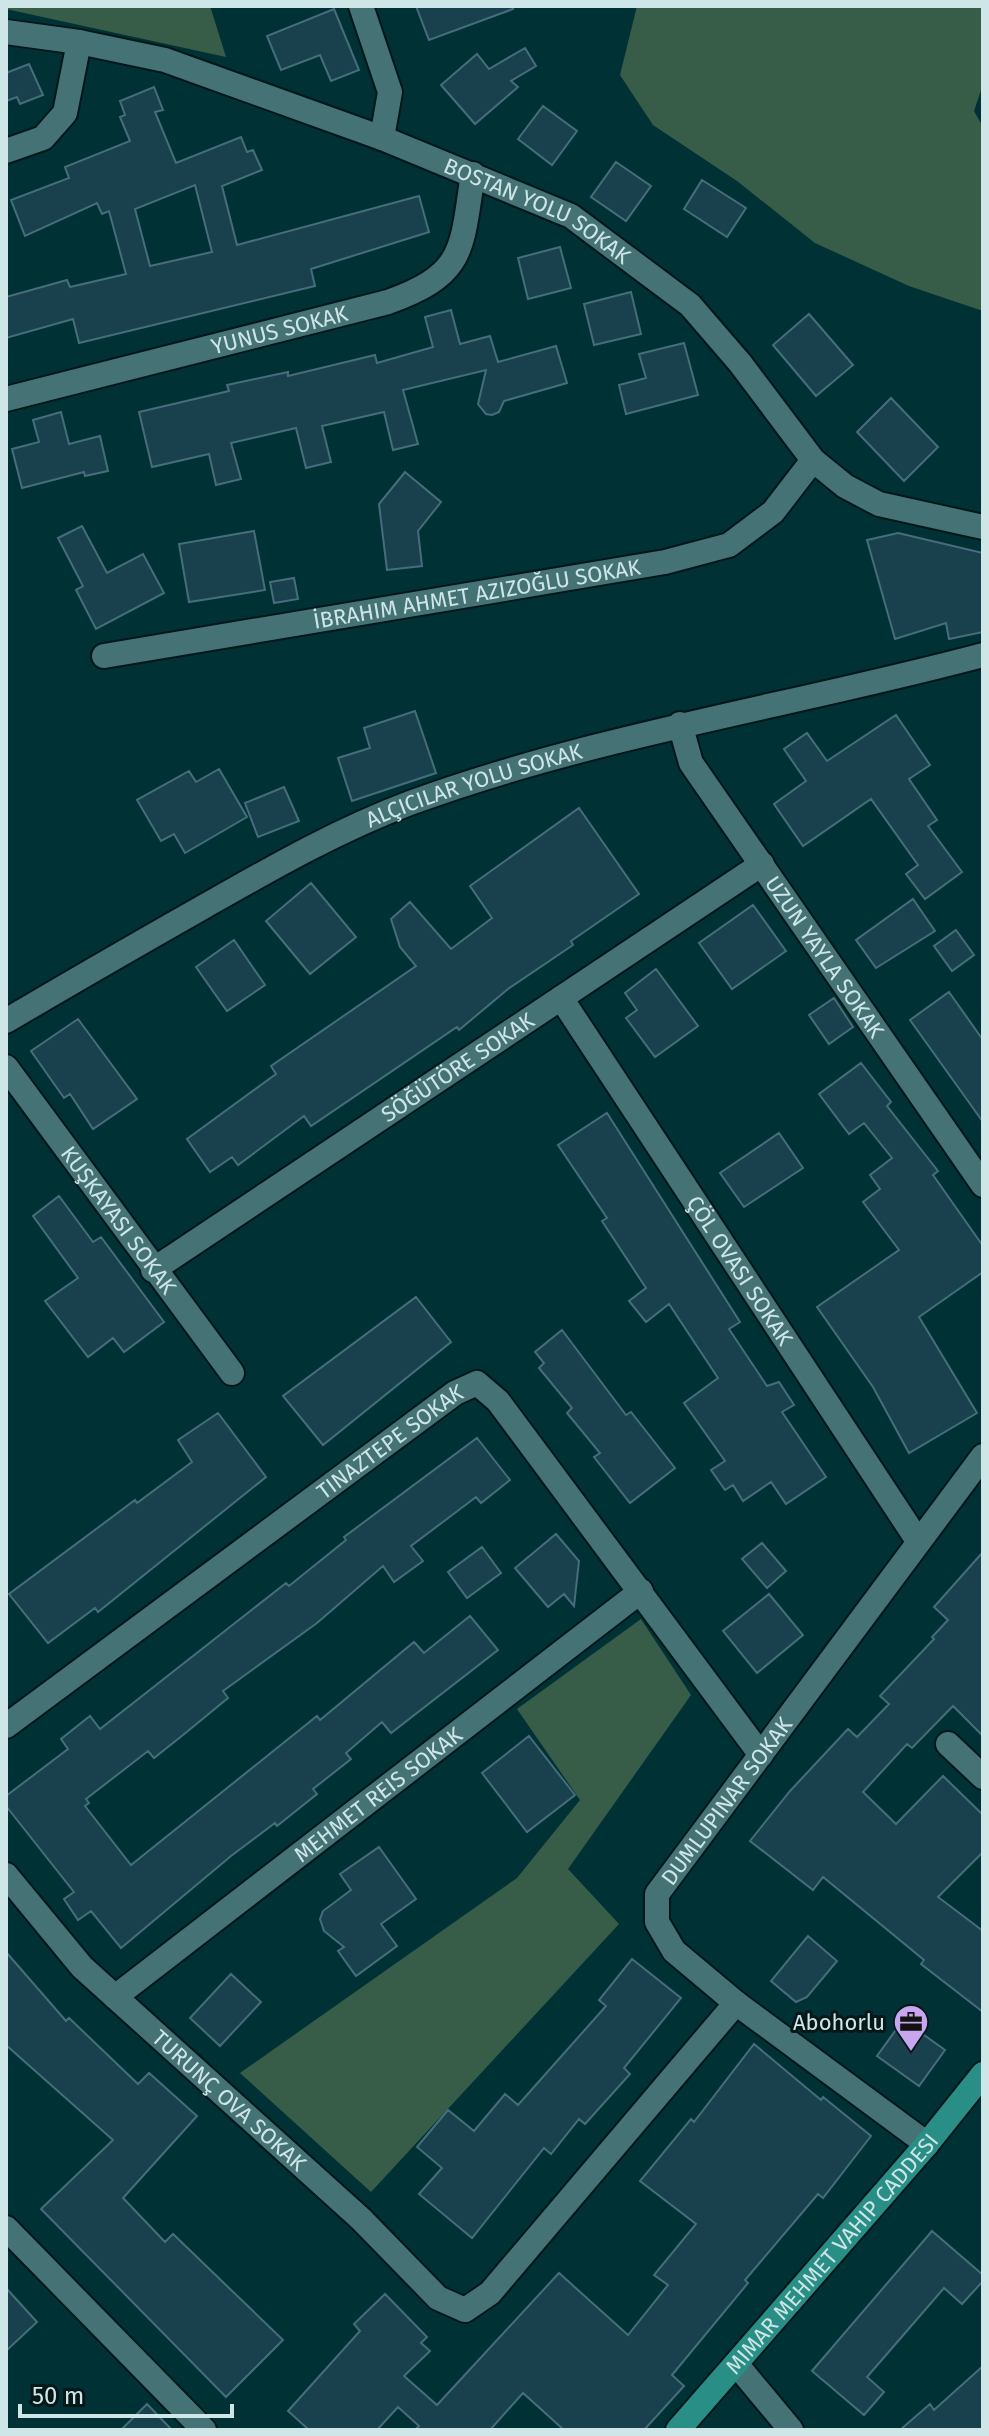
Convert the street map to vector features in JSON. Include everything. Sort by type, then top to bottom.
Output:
[{"type":"main road","name":"MIMAR MEHMET VAHIP CADDESI","points":[[678,2430],[927,2144],[983,2074]]},
{"type":"street","points":[[361,6],[390,92],[382,138]]},
{"type":"street","name":"BOSTAN YOLU SOKAK","points":[[6,32],[79,42],[165,60],[382,138],[571,216],[690,305],[740,363],[813,460],[845,486],[879,504],[983,527]]},
{"type":"street","points":[[6,151],[43,138],[65,113],[79,42]]},
{"type":"street","name":"YUNUS SOKAK","points":[[6,399],[388,302],[427,288],[449,269],[462,241],[473,174]]},
{"type":"street","name":"İBRAHIM AHMET AZIZOĞLU SOKAK","points":[[104,656],[665,562],[729,545],[773,512],[813,460]]},
{"type":"street","points":[[6,1021],[315,844],[424,799],[556,756],[680,724],[852,690],[983,655]]},
{"type":"street","name":"UZUN YAYLA SOKAK","points":[[680,724],[691,763],[983,1185]]},
{"type":"street","name":"SÖĞÜTÖRE SOKAK","points":[[153,1270],[762,864]]},
{"type":"street","points":[[561,998],[918,1541]]},
{"type":"street","points":[[6,1067],[232,1373]]},
{"type":"street","points":[[6,1726],[455,1393],[477,1383],[498,1401],[761,1755]]},
{"type":"street","points":[[927,2144],[736,2003],[674,1951],[657,1922],[657,1894],[983,1456]]},
{"type":"street","name":"MEHMET REIS SOKAK","points":[[115,1997],[641,1591]]},
{"type":"street","points":[[948,1744],[983,1777]]},
{"type":"street","name":"TURUNÇ OVA SOKAK","points":[[6,1875],[82,1967],[361,2219],[438,2298],[465,2310],[490,2293],[736,2003]]},
{"type":"street","points":[[6,2228],[204,2430]]},
{"type":"street","points":[[737,2365],[791,2430]]},
{"type":"green space","points":[[6,6],[210,6],[226,57],[6,9]]},
{"type":"green space","points":[[637,6],[983,6],[983,84],[974,111],[983,127],[983,311],[909,286],[815,243],[737,181],[653,125],[620,75]]},
{"type":"green space","points":[[641,1619],[691,1695],[568,1869],[619,1924],[371,2192],[240,2073],[517,1878],[580,1800],[517,1709]]},
{"type":"building","points":[[416,6],[512,6],[513,9],[429,40]]},
{"type":"building","points":[[334,9],[359,70],[331,81],[320,55],[281,70],[267,36]]},
{"type":"building","points":[[525,48],[536,66],[511,81],[518,87],[475,124],[441,85],[477,54],[489,69]]},
{"type":"building","points":[[29,64],[43,95],[20,104],[17,97],[6,101],[6,73]]},
{"type":"building","points":[[154,87],[163,110],[155,112],[176,163],[241,137],[247,152],[253,150],[262,170],[222,186],[237,245],[419,196],[429,232],[311,269],[315,286],[79,343],[73,319],[6,338],[6,297],[67,280],[70,287],[126,274],[109,211],[102,214],[97,203],[25,236],[11,200],[69,178],[65,167],[130,141],[120,117],[125,115],[120,101]],"holes":[[[195,185],[212,252],[150,266],[135,209]]]},
{"type":"building","points":[[543,106],[577,131],[552,165],[518,139]]},
{"type":"building","points":[[616,162],[651,186],[626,221],[591,197]]},
{"type":"building","points":[[702,180],[746,208],[727,237],[684,209]]},
{"type":"building","points":[[560,247],[571,288],[528,299],[518,258]]},
{"type":"building","points":[[631,292],[641,334],[594,345],[584,304]]},
{"type":"building","points":[[451,310],[460,344],[490,336],[498,362],[556,346],[567,383],[504,401],[499,412],[492,415],[486,414],[478,404],[486,370],[403,390],[418,444],[393,450],[384,412],[322,426],[331,462],[306,468],[296,428],[231,443],[241,479],[216,485],[209,454],[152,467],[139,412],[229,391],[227,385],[288,372],[288,376],[375,355],[377,363],[433,347],[425,317]]},
{"type":"building","points":[[809,314],[853,365],[816,396],[773,345]]},
{"type":"building","points":[[684,343],[698,395],[626,414],[619,385],[646,378],[639,354]]},
{"type":"building","points":[[891,398],[938,447],[904,481],[857,432]]},
{"type":"building","points":[[61,412],[69,444],[100,436],[108,471],[85,476],[84,472],[22,488],[12,449],[39,442],[33,420]]},
{"type":"building","points":[[405,472],[441,502],[418,531],[422,566],[387,570],[379,504]]},
{"type":"building","points":[[82,526],[107,573],[143,554],[164,593],[96,629],[76,590],[83,586],[58,538]]},
{"type":"building","points":[[254,531],[265,590],[189,602],[179,544]]},
{"type":"building","points":[[898,533],[983,553],[983,632],[949,639],[946,623],[895,639],[867,540]]},
{"type":"building","points":[[294,578],[298,599],[274,603],[270,582]]},
{"type":"building","points":[[415,711],[436,773],[352,801],[338,758],[370,748],[364,728]]},
{"type":"building","points":[[896,715],[930,765],[909,779],[937,820],[928,826],[962,872],[925,899],[906,874],[918,865],[871,799],[803,846],[774,804],[806,781],[784,749],[807,733],[827,761]]},
{"type":"building","points":[[219,769],[247,817],[185,853],[174,834],[161,841],[137,800],[189,771],[196,782]]},
{"type":"building","points":[[284,787],[299,821],[258,837],[245,803]]},
{"type":"building","points":[[579,808],[639,894],[571,941],[573,945],[508,989],[459,1030],[457,1027],[311,1126],[304,1116],[238,1165],[232,1157],[210,1172],[187,1139],[276,1074],[271,1066],[416,966],[400,947],[391,919],[410,902],[451,949],[492,918],[470,886]]},
{"type":"building","points":[[311,883],[356,937],[310,974],[266,921]]},
{"type":"building","points":[[913,899],[935,931],[876,968],[856,940]]},
{"type":"building","points":[[753,905],[786,951],[732,989],[699,943]]},
{"type":"building","points":[[956,930],[974,955],[952,971],[934,946]]},
{"type":"building","points":[[234,940],[265,985],[227,1011],[196,967]]},
{"type":"building","points":[[656,969],[698,1026],[655,1057],[626,1018],[637,1010],[625,993]]},
{"type":"building","points":[[949,992],[983,1040],[983,1122],[910,1020]]},
{"type":"building","points":[[834,998],[853,1027],[829,1044],[809,1015]]},
{"type":"building","points":[[78,1019],[137,1099],[93,1129],[70,1094],[64,1098],[31,1051]]},
{"type":"building","points":[[861,1063],[891,1102],[887,1106],[938,1171],[933,1175],[983,1246],[983,1272],[919,1317],[977,1413],[909,1453],[873,1387],[817,1307],[899,1250],[863,1202],[880,1189],[870,1175],[892,1158],[864,1123],[849,1134],[819,1094]]},
{"type":"building","points":[[607,1113],[740,1322],[729,1329],[767,1386],[779,1382],[794,1405],[782,1412],[826,1477],[786,1504],[771,1482],[743,1501],[733,1485],[725,1490],[711,1470],[725,1461],[684,1403],[718,1378],[669,1304],[646,1322],[629,1301],[646,1288],[602,1221],[607,1218],[558,1145]]},
{"type":"building","points":[[779,1133],[803,1168],[744,1207],[720,1173]]},
{"type":"building","points":[[59,1196],[93,1242],[101,1237],[164,1322],[124,1352],[113,1338],[88,1357],[45,1301],[78,1278],[33,1216]]},
{"type":"building","points":[[416,1297],[451,1342],[323,1445],[283,1396]]},
{"type":"building","points":[[562,1330],[626,1415],[631,1412],[675,1468],[630,1503],[594,1457],[600,1453],[567,1413],[572,1408],[539,1368],[544,1363],[535,1352]]},
{"type":"building","points":[[218,1413],[266,1477],[98,1612],[95,1608],[48,1643],[9,1594],[135,1500],[137,1503],[192,1462],[178,1440]]},
{"type":"building","points":[[477,1438],[510,1480],[481,1503],[476,1497],[411,1546],[423,1561],[394,1582],[383,1566],[317,1623],[223,1691],[228,1698],[183,1735],[154,1758],[148,1751],[86,1799],[89,1803],[85,1806],[131,1865],[317,1716],[320,1720],[414,1642],[424,1653],[470,1616],[498,1650],[391,1733],[382,1722],[346,1753],[351,1759],[313,1789],[317,1794],[277,1826],[275,1823],[231,1856],[121,1948],[91,1911],[78,1920],[64,1899],[74,1892],[6,1806],[6,1796],[68,1749],[61,1739],[90,1716],[100,1729],[286,1583],[289,1586],[346,1540],[344,1537]]},
{"type":"building","points":[[556,1534],[579,1561],[574,1606],[564,1594],[548,1607],[515,1568]]},
{"type":"building","points":[[762,1543],[786,1571],[767,1588],[742,1559]]},
{"type":"building","points":[[482,1547],[501,1573],[467,1598],[448,1572]]},
{"type":"building","points":[[983,1552],[983,1736],[953,1706],[912,1748],[907,1744],[863,1792],[896,1824],[943,1776],[983,1815],[983,1852],[938,1897],[983,1931],[983,2012],[921,1964],[924,1960],[823,1877],[813,1890],[750,1841],[790,1791],[848,1729],[857,1737],[889,1704],[880,1696],[948,1620],[934,1607]]},
{"type":"building","points":[[769,1594],[803,1635],[757,1673],[723,1631]]},
{"type":"building","points":[[529,1736],[575,1795],[527,1832],[482,1773]]},
{"type":"building","points":[[379,1847],[416,1899],[381,1924],[397,1946],[356,1976],[338,1951],[344,1947],[324,1931],[320,1919],[323,1911],[351,1890],[340,1874]]},
{"type":"building","points":[[808,1936],[837,1961],[807,1997],[796,2002],[771,1981]]},
{"type":"building","points":[[6,1952],[66,2021],[69,2018],[138,2084],[149,2073],[197,2116],[123,2198],[165,2242],[173,2234],[283,2340],[226,2397],[41,2209],[113,2140],[6,2045]]},
{"type":"building","points":[[632,1959],[681,1998],[624,2068],[630,2074],[585,2124],[579,2119],[551,2154],[544,2148],[472,2238],[419,2194],[442,2168],[417,2147],[448,2110],[474,2131],[505,2094],[518,2105],[606,2006],[599,2000]]},
{"type":"building","points":[[231,1974],[261,2002],[220,2046],[190,2018]]},
{"type":"building","name":"Abohorlu","points":[[903,2020],[945,2050],[919,2086],[877,2056]]},
{"type":"building","points":[[754,2044],[821,2100],[823,2097],[871,2136],[823,2198],[818,2194],[745,2280],[748,2283],[672,2375],[684,2386],[644,2430],[564,2430],[523,2393],[490,2430],[415,2430],[419,2426],[398,2407],[377,2430],[309,2430],[288,2411],[360,2331],[354,2324],[385,2294],[427,2337],[421,2343],[430,2351],[404,2376],[437,2405],[559,2273],[628,2335],[668,2285],[654,2275],[696,2224],[640,2181],[691,2119],[694,2122]]},
{"type":"building","points":[[932,2231],[983,2275],[983,2281],[962,2304],[944,2288],[867,2377],[884,2392],[864,2415],[812,2371]]},
{"type":"building","points":[[6,2288],[37,2322],[6,2351]]},
{"type":"building","points":[[983,2366],[983,2430],[900,2430],[930,2404],[934,2410]]},
{"type":"building","points":[[147,2404],[172,2430],[121,2430]]},
{"type":"place","name":"Abohorlu","points":[[911,2053]]}]
